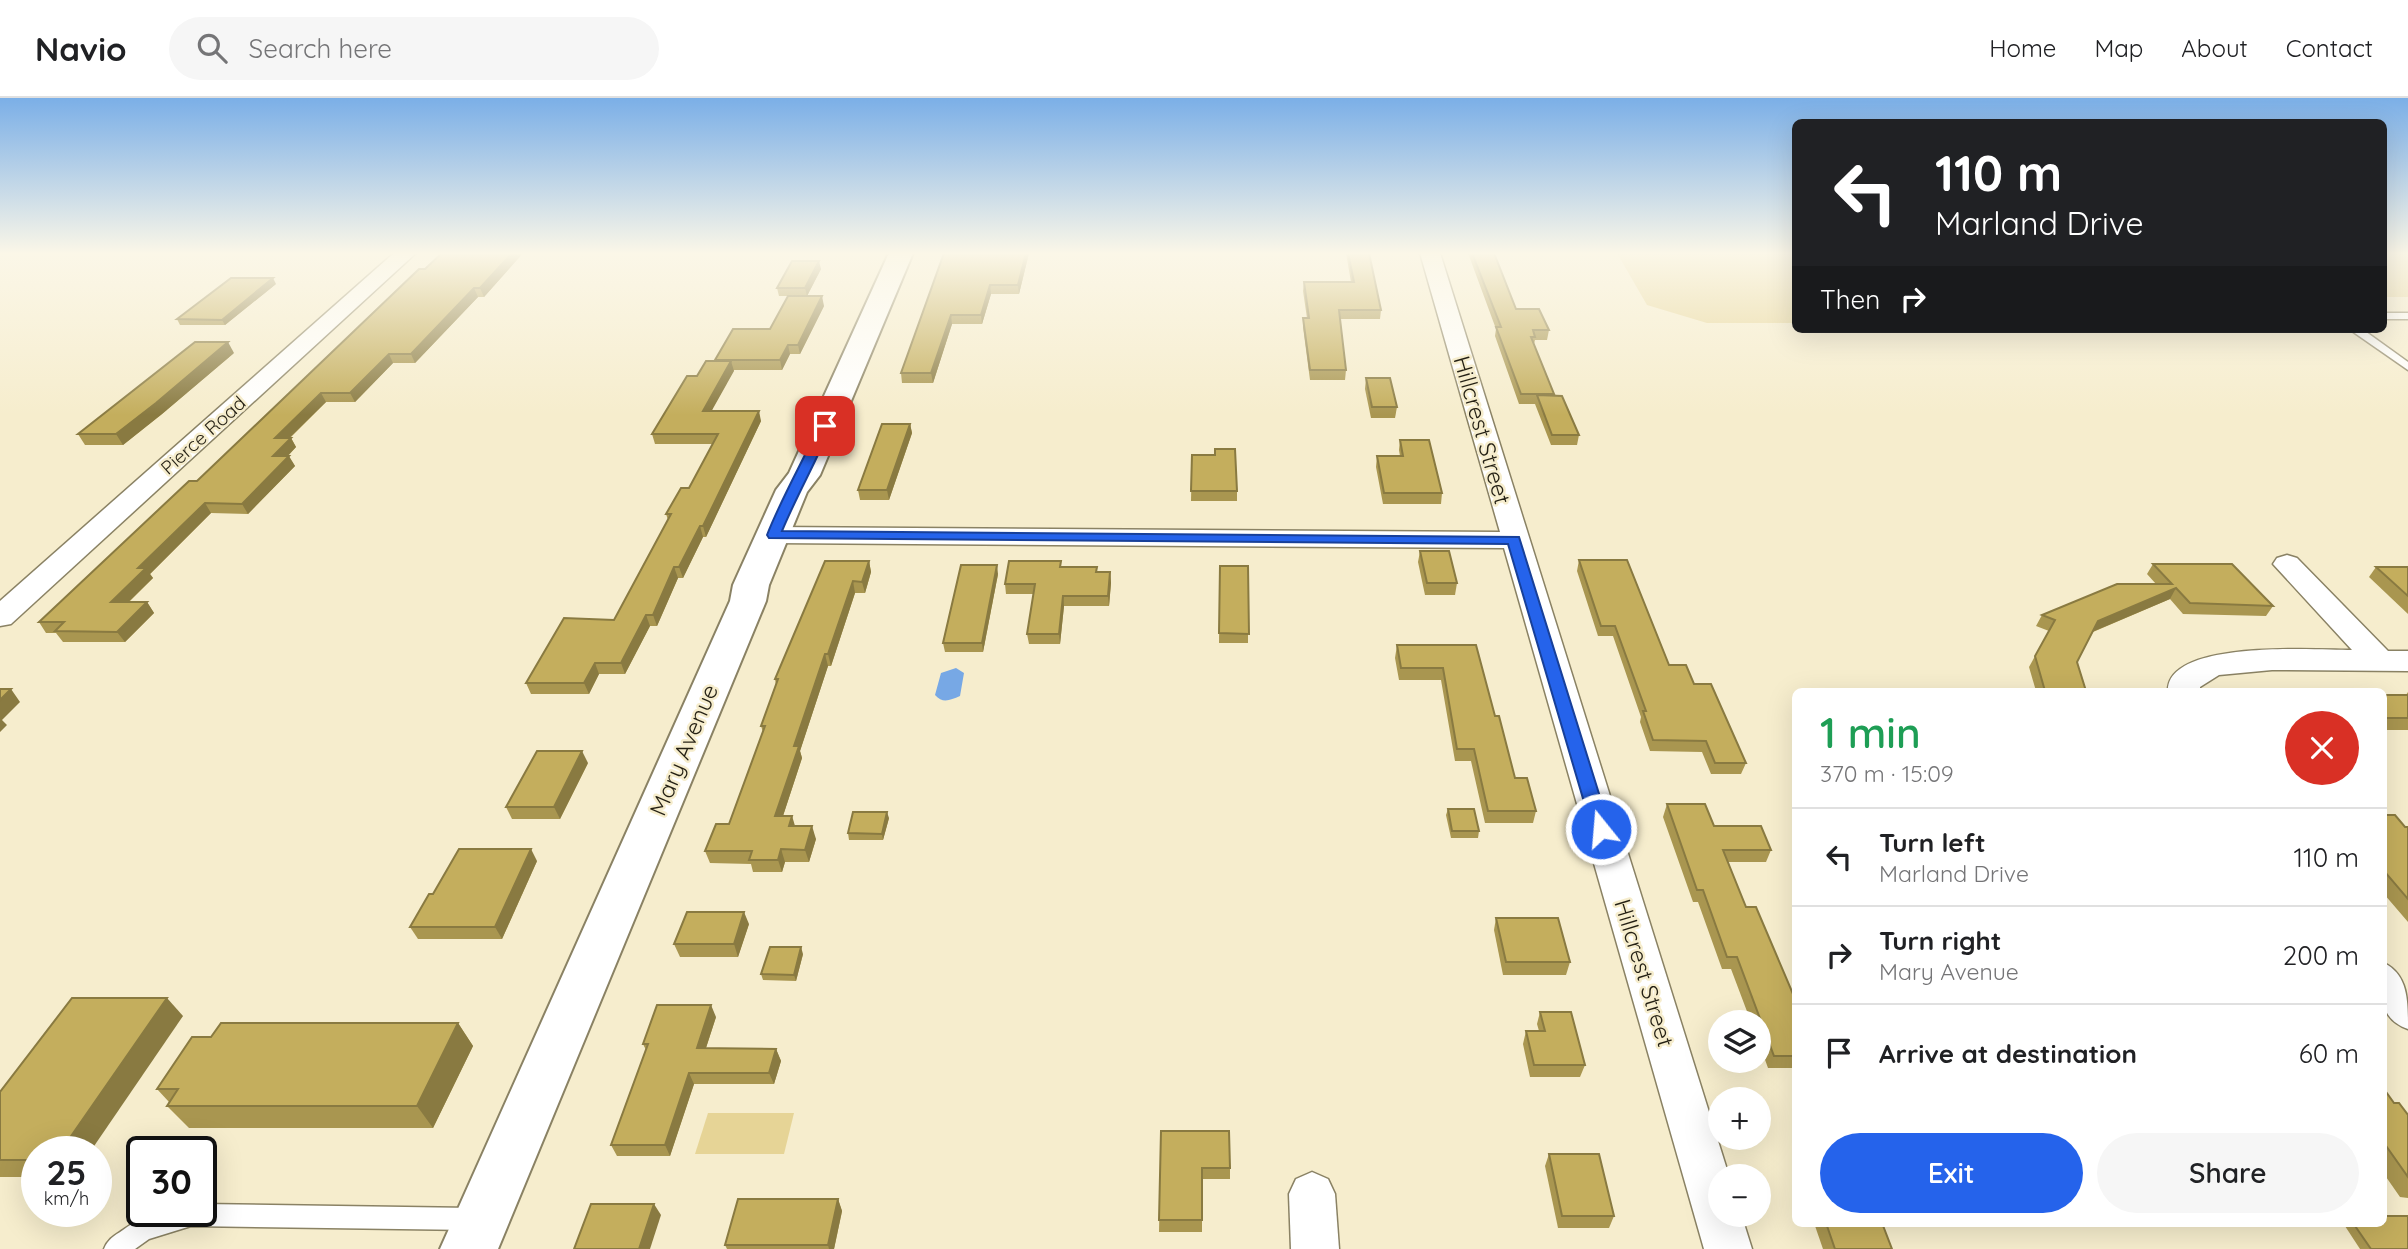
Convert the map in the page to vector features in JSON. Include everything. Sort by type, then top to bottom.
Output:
[{"type":"street","name":"Pierce Road","points":[[0,617],[346,307]]},
{"type":"street","name":"Mary Avenue","points":[[475,1234],[748,601],[751,585],[792,490],[804,475],[878,307]]},
{"type":"street","name":"Hillcrest Street","points":[[1446,307],[1728,1249]]},
{"type":"street","points":[[774,535],[1514,540]]},
{"type":"street","points":[[2287,564],[2394,661]]},
{"type":"street","points":[[2183,688],[2184,683],[2211,665],[2272,660],[2394,661]]},
{"type":"street","points":[[2387,984],[2408,1012]]},
{"type":"street","points":[[1312,1194],[1315,1249]]},
{"type":"lane","points":[[2387,316],[2408,316]]},
{"type":"lane","points":[[2361,333],[2408,367]]},
{"type":"lane","points":[[116,1249],[143,1229],[191,1215],[475,1234]]},
{"type":"shaded area","points":[[1653,307],[1792,307],[1792,323],[1707,323]]},
{"type":"shaded area","points":[[708,1113],[794,1113],[784,1154],[695,1154]]},
{"type":"water","points":[[956,668],[964,673],[960,696],[941,700],[935,695],[941,673]]},
{"type":"building","points":[[193,307],[238,307],[222,320],[177,319]]},
{"type":"building","points":[[380,307],[456,307],[411,354],[389,354],[350,393],[321,393],[275,438],[291,438],[273,456],[289,456],[242,504],[205,503],[138,568],[146,568],[111,602],[147,602],[117,632],[55,631],[64,622],[39,622],[189,481],[197,481]]},
{"type":"building","points":[[782,307],[817,307],[798,345],[788,345],[780,360],[715,360],[733,329],[770,329]]},
{"type":"building","points":[[925,307],[983,307],[981,315],[951,315],[931,373],[901,373]]},
{"type":"building","points":[[1307,307],[1380,307],[1381,310],[1339,310],[1346,370],[1310,370],[1303,318],[1309,318]]},
{"type":"building","points":[[1493,307],[1539,309],[1549,330],[1533,330],[1535,337],[1531,337],[1554,394],[1521,394],[1496,327],[1501,327]]},
{"type":"building","points":[[195,342],[228,342],[116,434],[78,434]]},
{"type":"building","points":[[706,361],[731,361],[703,411],[759,411],[703,526],[700,526],[679,567],[674,567],[653,615],[646,615],[621,663],[595,663],[584,683],[526,683],[564,618],[614,620],[671,514],[666,514],[681,488],[689,488],[718,434],[652,434],[687,376],[697,376]]},
{"type":"building","points":[[1366,378],[1390,378],[1397,407],[1372,407]]},
{"type":"building","points":[[1537,395],[1562,396],[1579,435],[1552,435]]},
{"type":"building","points":[[882,424],[910,424],[887,490],[858,490]]},
{"type":"building","points":[[1400,440],[1429,440],[1442,493],[1384,493],[1377,456],[1403,456]]},
{"type":"building","points":[[1215,449],[1235,449],[1237,491],[1191,491],[1192,455],[1215,455]]},
{"type":"building","points":[[1420,551],[1449,551],[1457,583],[1427,583]]},
{"type":"building","points":[[1579,560],[1627,560],[1669,665],[1686,665],[1694,684],[1711,684],[1746,763],[1715,763],[1706,741],[1653,740],[1643,711],[1646,711],[1615,626],[1601,626]]},
{"type":"building","points":[[825,561],[869,561],[862,582],[853,581],[828,654],[825,654],[794,746],[799,746],[775,816],[792,816],[789,826],[812,826],[805,850],[781,849],[778,860],[749,860],[752,851],[705,851],[716,824],[729,824],[765,726],[761,726],[778,679],[775,679]]},
{"type":"building","points":[[1009,561],[1061,561],[1060,567],[1097,567],[1096,572],[1110,572],[1108,596],[1063,596],[1059,634],[1027,634],[1035,584],[1005,584]]},
{"type":"building","points":[[2153,564],[2232,564],[2273,606],[2190,603],[2176,588],[2098,621],[2077,662],[2085,688],[2044,688],[2035,656],[2055,620],[2042,615],[2117,584],[2172,584]]},
{"type":"building","points":[[961,565],[997,565],[982,643],[943,643]]},
{"type":"building","points":[[1220,566],[1248,566],[1249,634],[1219,633]]},
{"type":"building","points":[[2376,567],[2408,567],[2408,596]]},
{"type":"building","points":[[1397,645],[1476,645],[1515,778],[1527,778],[1536,811],[1488,811],[1474,749],[1457,749],[1443,668],[1401,668]]},
{"type":"building","points":[[0,689],[11,689],[0,700]]},
{"type":"building","points":[[2387,695],[2408,695],[2408,718],[2387,718]]},
{"type":"building","points":[[537,751],[582,751],[554,807],[506,807]]},
{"type":"building","points":[[1667,804],[1705,804],[1714,826],[1761,826],[1771,850],[1723,850],[1746,907],[1756,907],[1792,992],[1792,1056],[1774,1056],[1771,1048],[1771,1010],[1757,1010],[1737,957],[1727,957],[1703,890],[1697,890]]},
{"type":"building","points":[[1448,809],[1474,809],[1479,831],[1452,831]]},
{"type":"building","points":[[853,812],[887,812],[882,834],[848,833]]},
{"type":"building","points":[[2387,815],[2395,815],[2408,827],[2408,899],[2387,874]]},
{"type":"building","points":[[459,849],[531,849],[495,927],[410,927],[429,894],[433,894]]},
{"type":"building","points":[[687,912],[744,912],[734,944],[674,944]]},
{"type":"building","points":[[1496,918],[1558,918],[1570,962],[1506,962]]},
{"type":"building","points":[[770,947],[801,947],[794,975],[761,974]]},
{"type":"building","points":[[72,998],[167,998],[71,1136],[21,1136],[21,1160],[0,1160],[0,1092]]},
{"type":"building","points":[[657,1005],[711,1005],[697,1048],[776,1049],[769,1073],[689,1073],[665,1145],[611,1145],[648,1044],[643,1044]]},
{"type":"building","points":[[1540,1012],[1571,1012],[1585,1065],[1534,1065],[1526,1031],[1545,1031]]},
{"type":"building","points":[[221,1023],[458,1023],[417,1106],[167,1106],[178,1089],[157,1089],[192,1037],[211,1037]]},
{"type":"building","points":[[2387,1093],[2408,1115],[2408,1177],[2387,1147]]},
{"type":"building","points":[[1161,1131],[1229,1131],[1230,1168],[1202,1168],[1202,1220],[1159,1220]]},
{"type":"building","points":[[1549,1154],[1599,1154],[1614,1216],[1562,1216]]},
{"type":"building","points":[[738,1199],[838,1199],[828,1245],[725,1245]]},
{"type":"building","points":[[591,1204],[654,1204],[639,1249],[574,1249]]},
{"type":"building","points":[[2387,1216],[2408,1216],[2408,1249],[2371,1249],[2356,1227],[2387,1227]]},
{"type":"building","points":[[1827,1227],[1884,1227],[1892,1249],[1835,1249]]},
{"type":"route","points":[[825,426],[804,475],[792,490],[774,535],[1514,540],[1601,829]]}]
